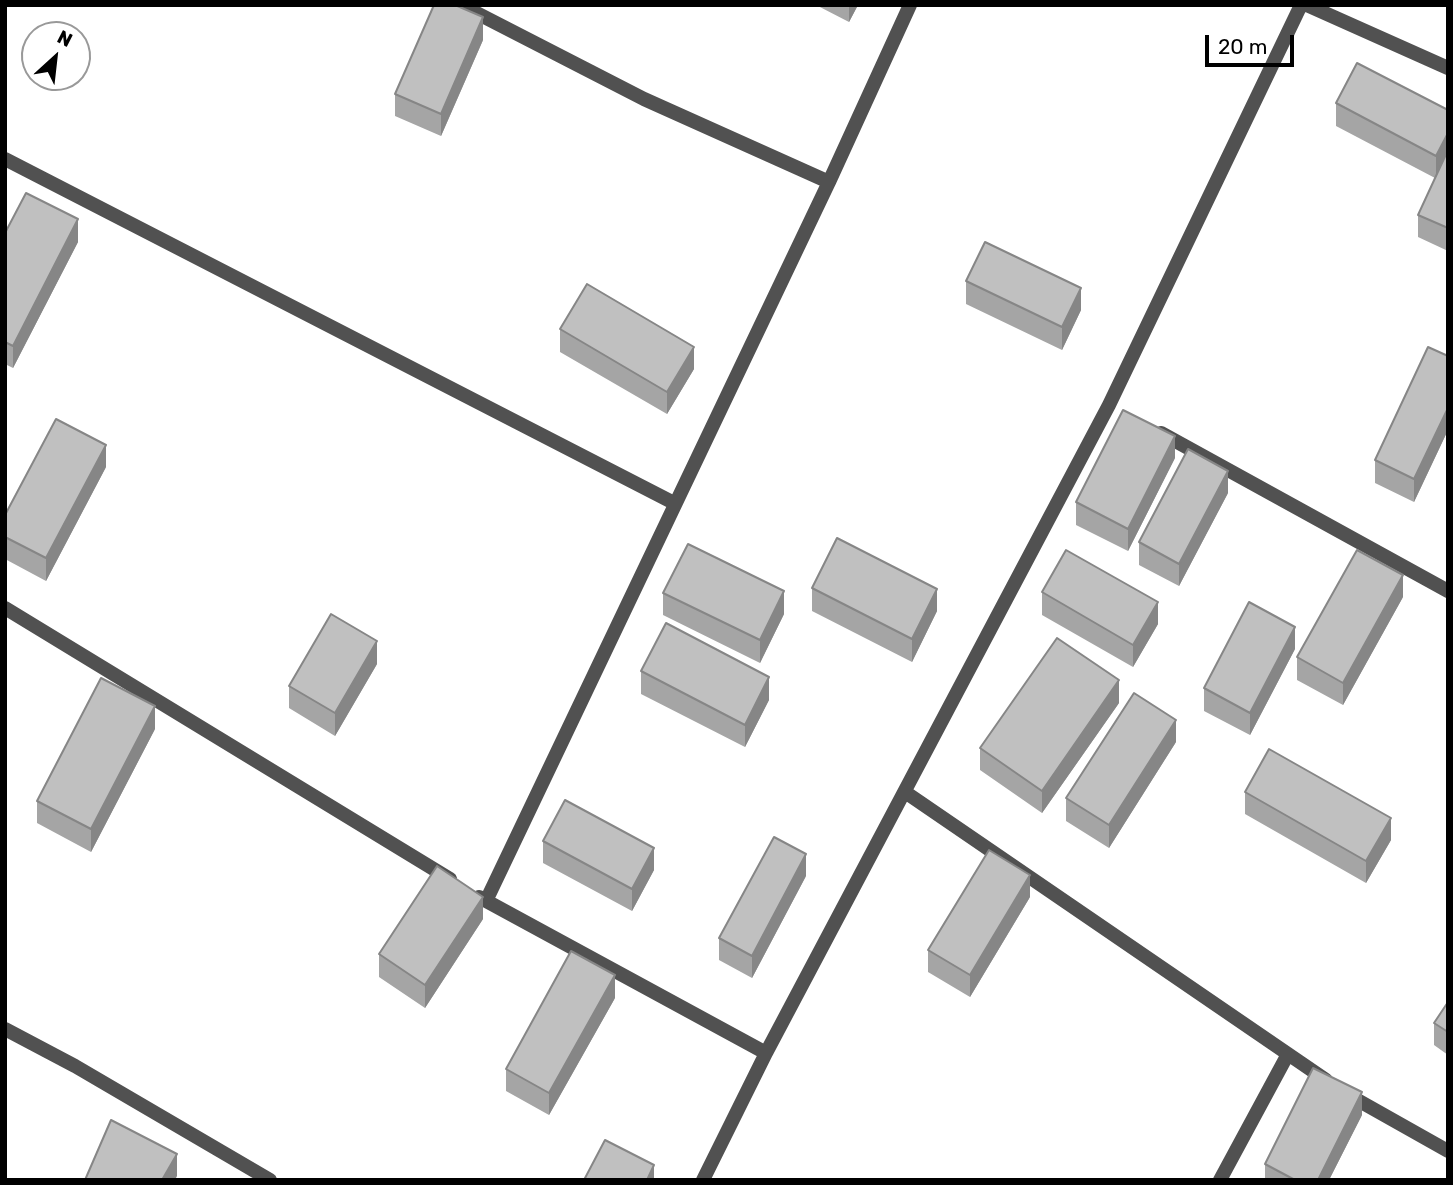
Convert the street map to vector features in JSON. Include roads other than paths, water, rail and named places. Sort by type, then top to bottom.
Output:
[{"type":"street","points":[[461,5],[644,99],[829,182]]},
{"type":"street","points":[[486,901],[829,182],[910,5]]},
{"type":"street","points":[[703,1180],[766,1053],[905,792],[1115,408],[1301,5]]},
{"type":"street","points":[[1307,5],[1448,68]]},
{"type":"street","points":[[5,159],[674,503]]},
{"type":"street","points":[[1146,425],[1448,592]]},
{"type":"street","points":[[5,608],[486,901],[766,1053]]},
{"type":"street","points":[[905,792],[1356,1100],[1448,1151]]},
{"type":"street","points":[[5,1029],[75,1066],[270,1180]]},
{"type":"street","points":[[1220,1180],[1288,1054]]}]
